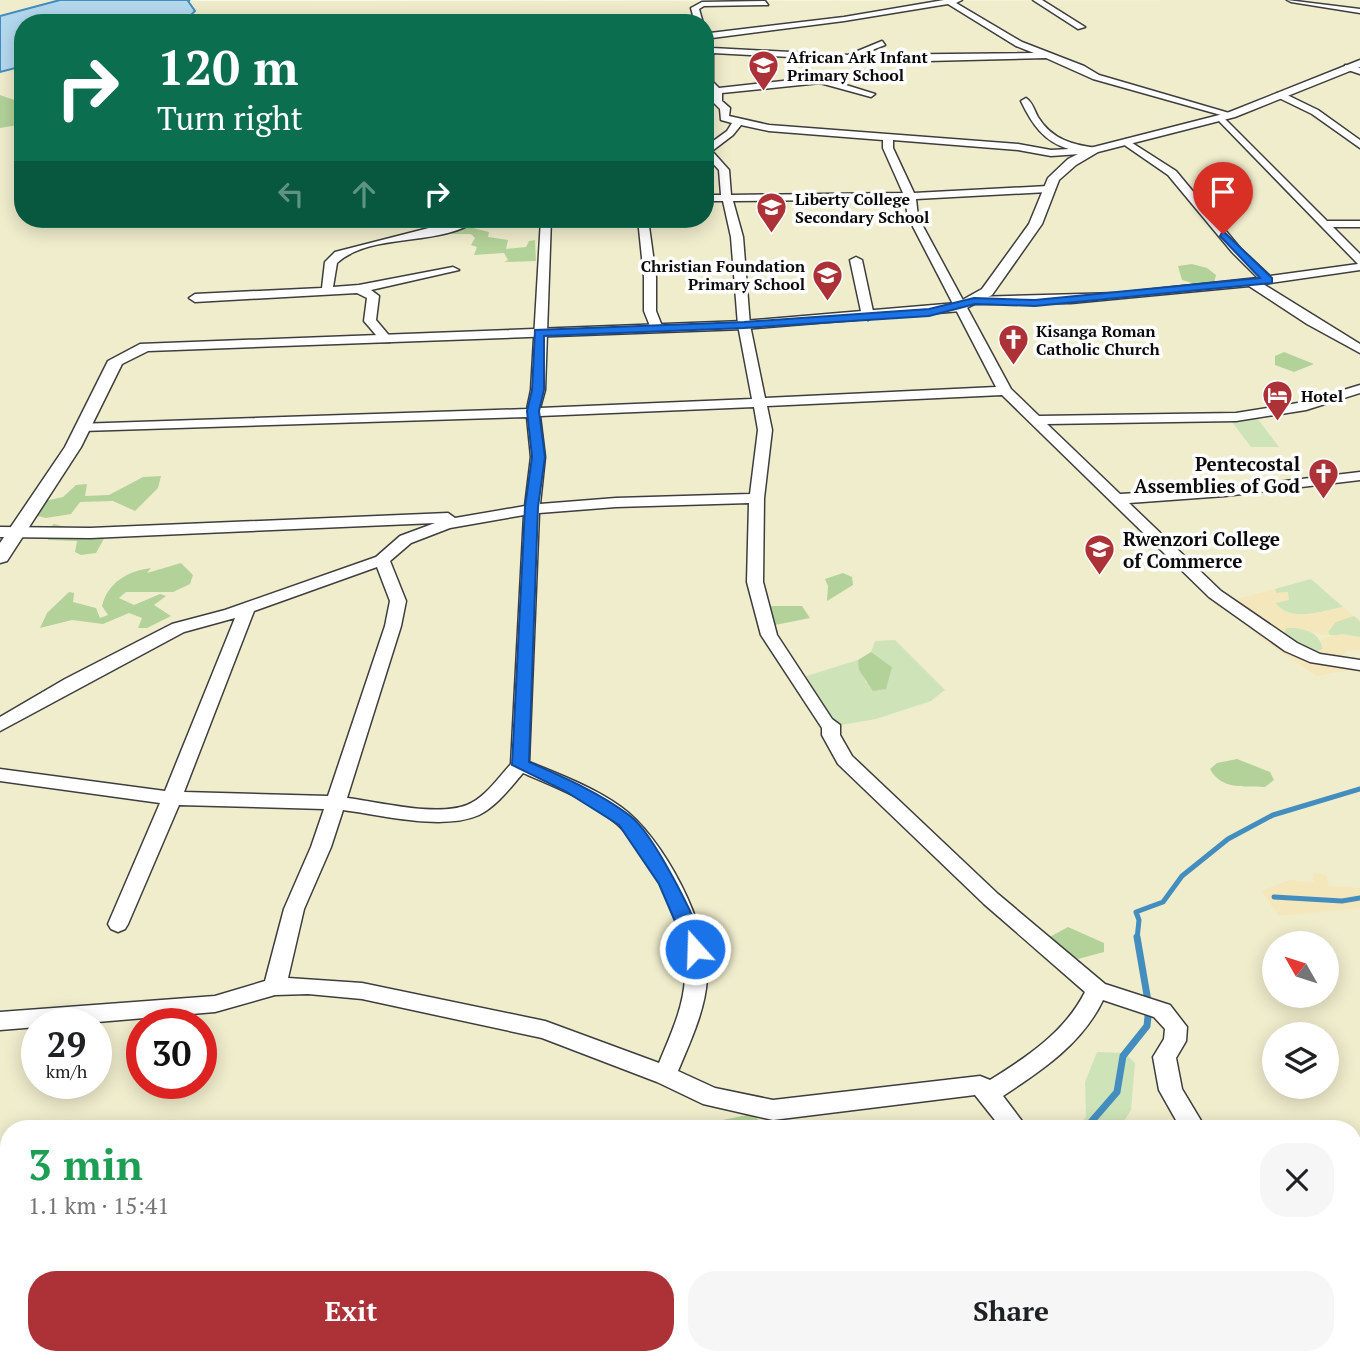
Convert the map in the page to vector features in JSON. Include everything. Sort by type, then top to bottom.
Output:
[{"type":"street","points":[[714,34],[844,19],[961,0]]},
{"type":"street","points":[[1037,0],[1081,27]]},
{"type":"street","points":[[1291,0],[1360,11]]},
{"type":"street","points":[[948,2],[1019,44],[1096,77],[1226,116],[1360,261]]},
{"type":"street","points":[[697,14],[695,8],[702,5],[765,3]]},
{"type":"street","points":[[850,57],[881,43]]},
{"type":"street","points":[[714,50],[897,60],[1048,55]]},
{"type":"street","points":[[714,117],[737,123],[1018,147],[1051,153],[1087,150],[1126,142],[1226,116],[1356,67]]},
{"type":"street","points":[[717,91],[820,80],[872,94]]},
{"type":"street","points":[[714,88],[718,102],[725,108],[724,118]]},
{"type":"street","points":[[1280,95],[1315,112],[1360,145]]},
{"type":"street","points":[[1027,101],[1037,127],[1045,134],[1065,146],[1087,150]]},
{"type":"street","points":[[714,145],[730,133],[737,123]]},
{"type":"street","points":[[888,137],[888,148],[909,196],[914,217],[967,304],[1005,391],[1199,581],[1266,631],[1316,658],[1360,665]]},
{"type":"street","points":[[1126,142],[1172,173],[1236,250],[1268,281]]},
{"type":"street","points":[[967,304],[987,292],[1024,242],[1048,189],[1061,170],[1087,150]]},
{"type":"street","points":[[714,162],[724,170],[740,260],[744,325],[765,430],[757,498],[755,582],[769,635],[825,723],[831,726],[831,735],[845,760],[991,899],[1097,990],[1162,1011],[1176,1027],[1175,1041],[1164,1057],[1171,1090],[1189,1120]]},
{"type":"street","points":[[714,198],[909,196],[1048,189]]},
{"type":"street","points":[[1327,224],[1360,223]]},
{"type":"street","points":[[327,291],[331,262],[345,251],[446,228]]},
{"type":"street","points":[[0,775],[172,798],[336,803],[440,816],[473,810],[495,794],[520,765],[531,507],[538,457],[533,411],[538,390],[546,228]]},
{"type":"street","points":[[644,228],[650,277],[650,311],[656,326]]},
{"type":"street","points":[[856,260],[868,316]]},
{"type":"street","points":[[0,557],[8,532],[73,447],[116,361],[145,347],[656,326],[744,325],[868,316],[967,304],[1035,303],[1253,283],[1360,267]]},
{"type":"street","points":[[195,298],[359,289],[453,270]]},
{"type":"street","points":[[1253,283],[1360,349]]},
{"type":"street","points":[[359,289],[373,296],[370,321],[386,339]]},
{"type":"street","points":[[1037,420],[1236,417],[1301,407],[1360,389]]},
{"type":"street","points":[[82,427],[284,423],[1005,391]]},
{"type":"street","points":[[1116,499],[1225,492],[1360,476]]},
{"type":"street","points":[[0,725],[178,628],[247,608],[382,560],[400,541],[478,518],[531,507],[757,498]]},
{"type":"street","points":[[8,532],[90,533],[478,518]]},
{"type":"street","points":[[275,987],[294,909],[336,803],[398,601],[382,560]]},
{"type":"street","points":[[118,924],[172,798],[247,608]]},
{"type":"street","points":[[520,765],[571,787],[625,821],[654,860],[691,932],[697,977],[692,1005],[664,1075]]},
{"type":"street","points":[[0,1021],[215,1004],[275,987],[308,986],[362,991],[545,1030],[664,1075],[711,1097],[773,1110],[980,1085],[1009,1120]]},
{"type":"street","points":[[989,1093],[1047,1055],[1088,1012],[1097,990]]},
{"type":"shaded area","points":[[0,0],[60,0],[0,16]]},
{"type":"shaded area","points":[[1360,0],[1360,1120],[0,1120],[0,72],[14,68],[14,228],[714,228],[714,14],[190,14],[188,1]]},
{"type":"green space","points":[[0,95],[14,100],[14,126],[0,128]]},
{"type":"green space","points":[[473,228],[489,232],[488,237],[508,240],[506,249],[526,247],[529,241],[535,240],[536,261],[504,262],[508,260],[504,253],[474,255],[477,247],[471,245],[475,238],[471,234],[451,234],[452,231]]},
{"type":"green space","points":[[1192,264],[1207,268],[1216,275],[1214,283],[1199,285],[1182,280],[1178,266]]},
{"type":"green space","points":[[1284,352],[1314,364],[1294,372],[1275,365],[1275,356]]},
{"type":"green space","points":[[1254,414],[1279,447],[1251,447],[1232,422]]},
{"type":"green space","points":[[161,476],[158,488],[135,511],[113,501],[80,502],[71,514],[46,518],[33,515],[45,501],[63,497],[76,485],[87,484],[85,496],[109,495],[143,477]]},
{"type":"green space","points":[[54,524],[105,537],[96,553],[81,555],[75,552],[77,541],[48,540],[47,529]]},
{"type":"green space","points":[[181,563],[193,575],[190,584],[173,592],[126,592],[119,598],[134,605],[160,594],[166,596],[154,605],[171,616],[147,628],[138,628],[142,618],[129,613],[103,624],[72,620],[40,628],[47,613],[69,592],[74,593],[73,602],[96,608],[100,618],[108,615],[102,606],[109,590],[120,579],[143,570],[151,568],[147,573]]},
{"type":"green space","points":[[843,573],[852,577],[853,585],[827,601],[828,586],[825,579]]},
{"type":"green space","points":[[1311,579],[1343,607],[1298,614],[1289,613],[1275,603],[1288,592],[1276,593],[1275,589]]},
{"type":"green space","points":[[760,600],[772,606],[802,606],[810,618],[775,625],[766,621]]},
{"type":"green space","points":[[1354,616],[1360,621],[1360,637],[1330,635],[1328,632],[1336,621]]},
{"type":"green space","points":[[1295,627],[1313,633],[1323,649],[1309,655],[1281,644],[1286,628]]},
{"type":"green space","points":[[895,640],[945,690],[931,701],[876,719],[835,726],[806,676],[858,660],[866,683],[892,667],[871,652],[875,641]]},
{"type":"green space","points":[[871,652],[892,667],[886,689],[873,691],[859,670],[858,660]]},
{"type":"green space","points":[[1237,759],[1270,772],[1274,780],[1265,787],[1234,786],[1220,781],[1210,769],[1217,763]]},
{"type":"green space","points":[[1068,927],[1104,943],[1104,952],[1078,959],[1046,939]]},
{"type":"green space","points":[[1097,1052],[1125,1053],[1135,1063],[1131,1110],[1125,1120],[1083,1120],[1086,1116],[1085,1082]]},
{"type":"green space","points":[[752,1114],[759,1120],[723,1120]]},
{"type":"sand","points":[[1275,589],[1276,593],[1288,592],[1289,600],[1276,603],[1289,613],[1316,613],[1343,607],[1354,616],[1336,622],[1328,632],[1330,635],[1286,628],[1281,643],[1309,655],[1323,649],[1321,639],[1342,634],[1360,637],[1360,650],[1347,651],[1339,659],[1352,670],[1316,676],[1259,637],[1225,602]]},
{"type":"sand","points":[[1314,872],[1326,875],[1329,886],[1360,888],[1360,908],[1279,916],[1261,891],[1290,880],[1313,882]]},
{"type":"water","points":[[60,0],[190,0],[188,1],[195,11],[192,14],[14,14],[14,68],[0,72],[0,16]]},
{"type":"waterway","points":[[1137,938],[1139,920],[1136,912],[1163,902],[1182,876],[1228,839],[1273,815],[1360,789]]},
{"type":"waterway","points":[[1274,897],[1342,901],[1360,898]]},
{"type":"waterway","points":[[1093,1120],[1117,1092],[1123,1056],[1147,1026],[1149,1007],[1137,938]]},
{"type":"place","name":"African Ark Infant Primary School","points":[[764,93]]},
{"type":"place","name":"Liberty College Secondary School","points":[[772,235]]},
{"type":"place","name":"Christian Foundation Primary School","points":[[828,302]]},
{"type":"place","name":"Kisanga Roman Catholic Church","points":[[1013,367]]},
{"type":"place","name":"Hotel","points":[[1278,423]]},
{"type":"place","name":"Pentecostal Assemblies of God","points":[[1323,501]]},
{"type":"place","name":"Rwenzori College of Commerce","points":[[1100,576]]},
{"type":"route","points":[[695,949],[691,932],[667,882],[625,821],[571,787],[520,765],[530,596],[531,507],[538,457],[533,411],[538,390],[539,332],[619,327],[744,325],[929,312],[961,307],[974,301],[1035,303],[1268,281],[1223,234]]}]
